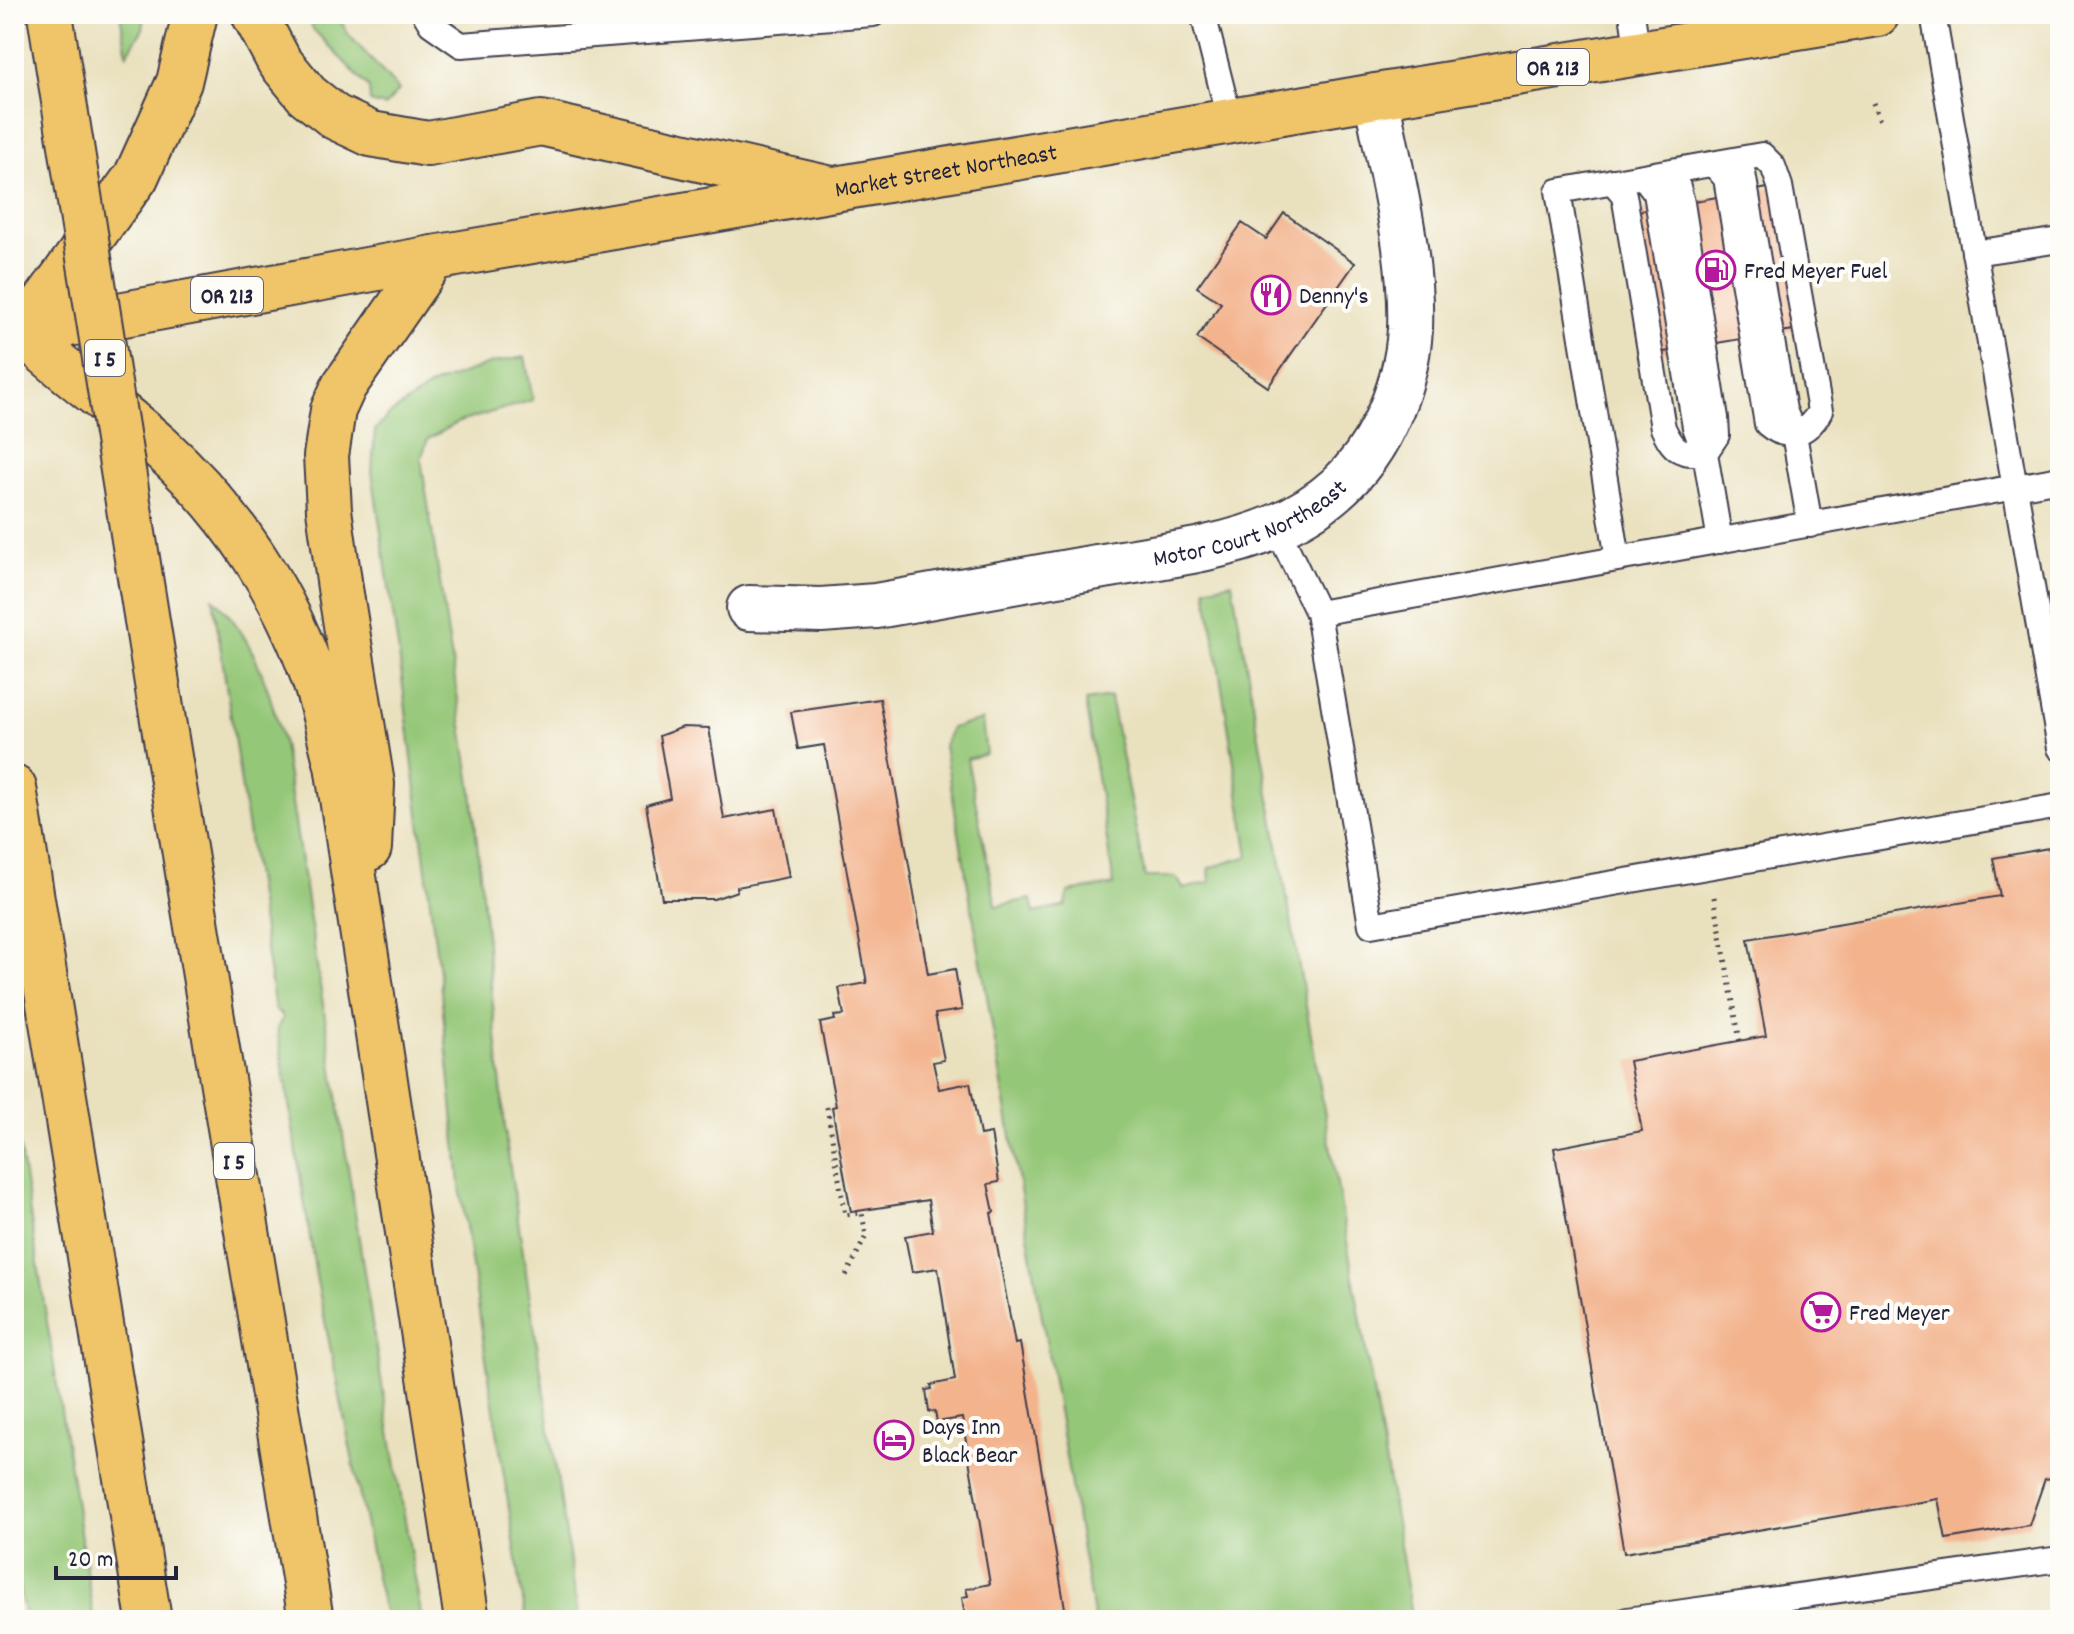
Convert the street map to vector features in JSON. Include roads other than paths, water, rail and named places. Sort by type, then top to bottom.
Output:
[{"type":"main road","name":"I 5","points":[[50,14],[311,1620]]},
{"type":"main road","points":[[195,14],[179,82],[136,177],[16,334],[160,447],[222,514],[262,567],[286,612],[317,689],[337,765],[467,1620]]},
{"type":"main road","points":[[254,14],[279,61],[307,95],[335,117],[371,134],[428,144],[541,123],[831,189]]},
{"type":"main road","name":"Market Street Northeast","points":[[16,334],[433,258],[1376,96],[1635,34],[1877,14]]},
{"type":"main road","points":[[365,942],[372,784],[329,510],[326,456],[333,410],[344,386],[433,258]]},
{"type":"main road","points":[[14,788],[149,1620]]},
{"type":"street","name":"Motor Court Northeast","points":[[749,608],[821,610],[876,606],[1214,547],[1277,528],[1333,493],[1358,468],[1379,436],[1394,404],[1410,330],[1408,284],[1396,200],[1376,96]]},
{"type":"lane","points":[[425,14],[431,24],[461,45],[873,14]]},
{"type":"lane","points":[[1203,14],[1230,121]]},
{"type":"lane","points":[[1933,14],[2060,748]]},
{"type":"lane","points":[[1618,559],[1558,191],[1762,155],[1773,166],[1780,186],[1820,411],[1813,423],[1794,434]]},
{"type":"lane","points":[[1721,163],[1743,173],[1784,410],[1794,434],[1810,525]]},
{"type":"lane","points":[[1655,174],[1678,187],[1682,203],[1716,418],[1717,435],[1705,453],[1720,541]]},
{"type":"lane","points":[[1612,181],[1624,195],[1663,428],[1671,445],[1686,453],[1705,453]]},
{"type":"lane","points":[[1974,253],[2060,240]]},
{"type":"lane","points":[[1318,613],[2060,479]]},
{"type":"lane","points":[[1277,528],[1318,613],[1371,925],[2060,806]]},
{"type":"lane","points":[[1627,1620],[2060,1559]]},
{"type":"place","name":"Fred Meyer Fuel","points":[[1716,270]]},
{"type":"place","name":"Denny's","points":[[1271,295]]},
{"type":"place","name":"Fred Meyer","points":[[1821,1312]]},
{"type":"place","name":"Days Inn Black Bear","points":[[894,1440]]}]
